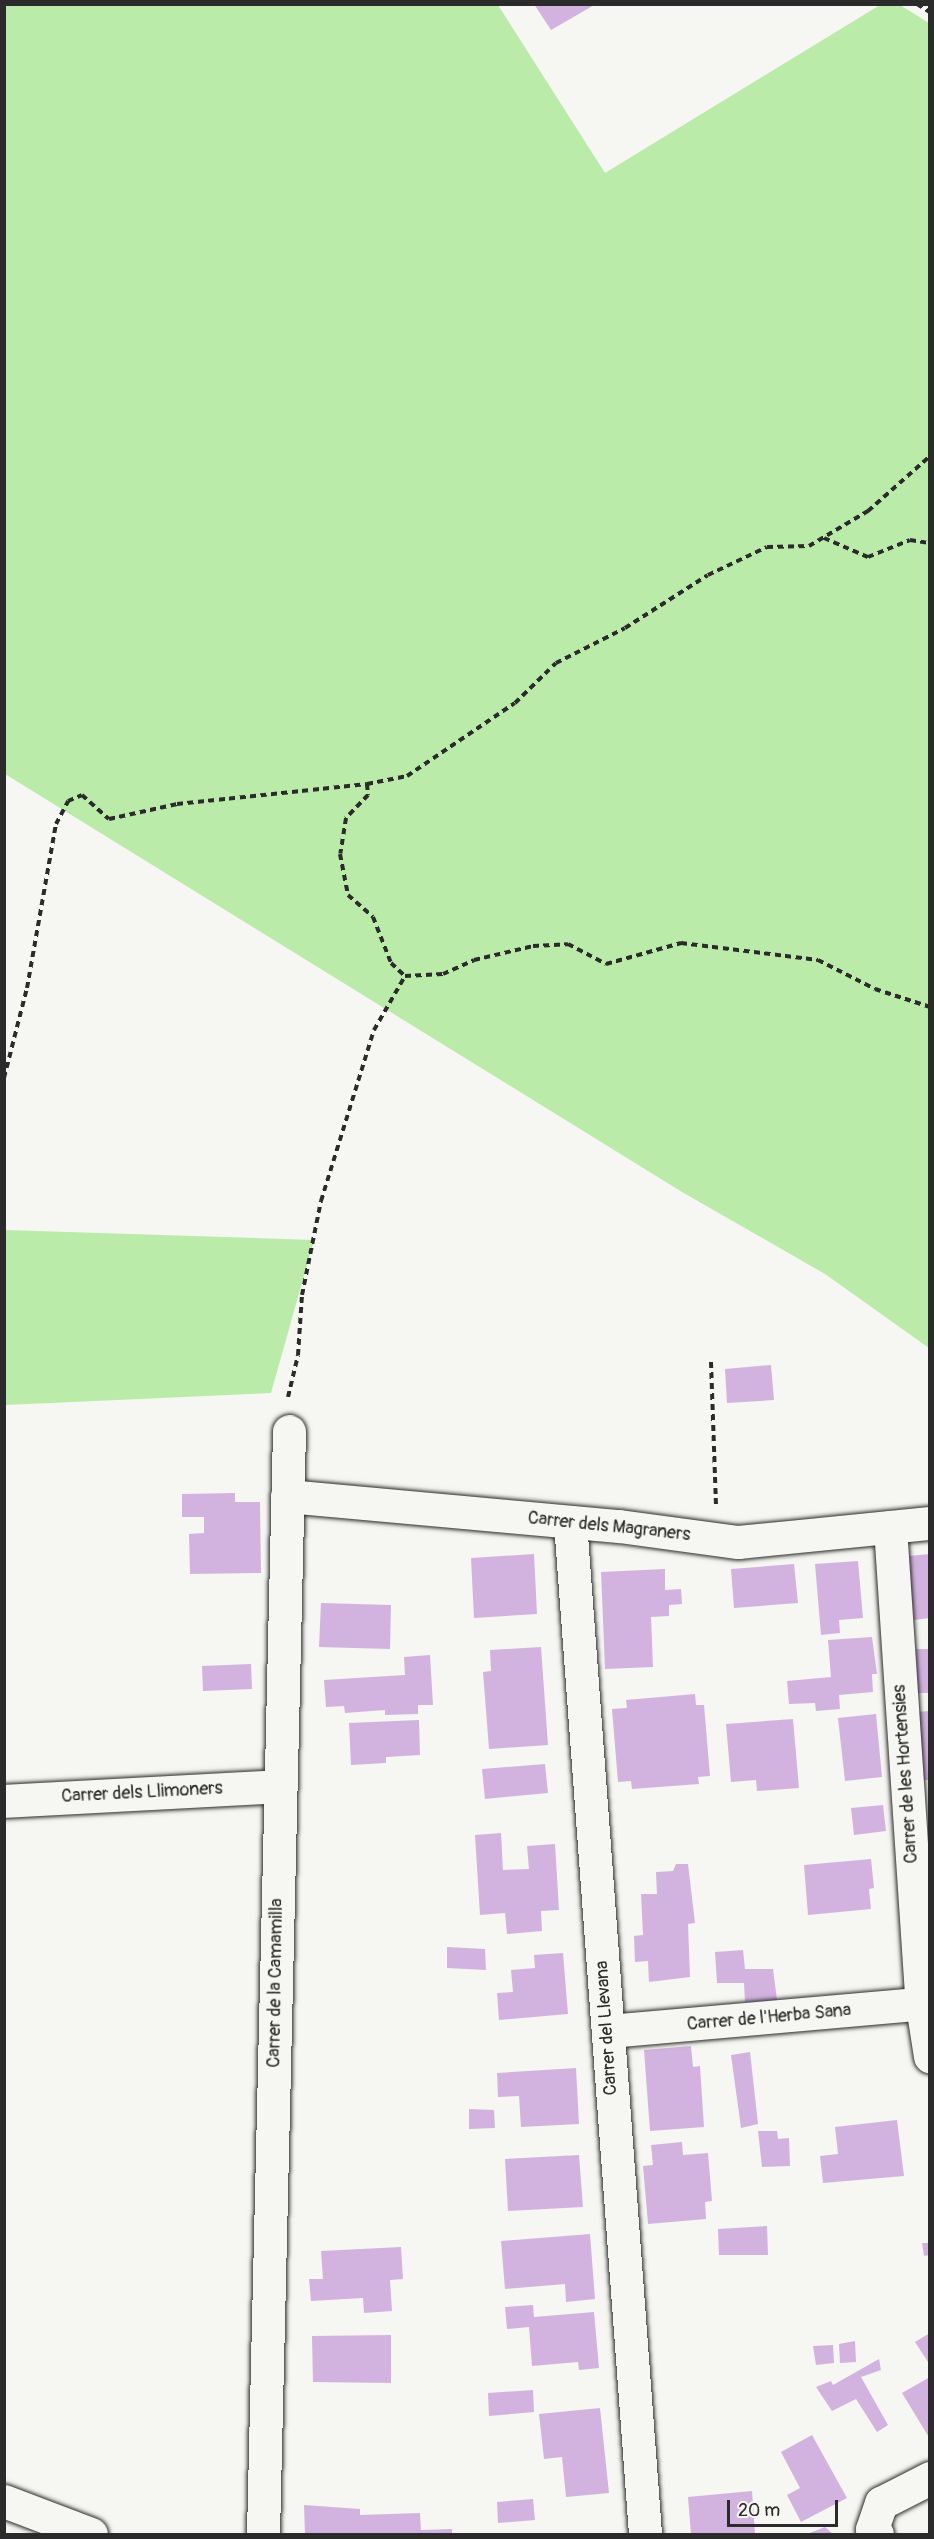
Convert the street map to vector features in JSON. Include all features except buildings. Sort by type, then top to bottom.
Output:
[{"type":"street","name":"Carrer de la Camamilla","points":[[263,2535],[289,1431]]},
{"type":"street","name":"Carrer dels Magraners","points":[[287,1496],[570,1522],[738,1542],[930,1523]]},
{"type":"street","name":"Carrer del Llevana","points":[[570,1522],[645,2535]]},
{"type":"street","name":"Carrer de les Hortensies","points":[[890,1527],[930,2056]]},
{"type":"street","name":"Carrer dels Llimoners","points":[[4,1801],[280,1786]]},
{"type":"street","name":"Carrer de l'Herba Sana","points":[[608,2031],[926,2004]]},
{"type":"street","points":[[879,2519],[930,2478]]},
{"type":"street","points":[[4,2501],[91,2535]]},
{"type":"path","points":[[917,4],[930,12]]},
{"type":"path","points":[[4,1078],[27,988],[56,824],[68,801],[82,795],[109,819],[177,804],[367,784],[407,776],[515,703],[556,663],[625,628],[708,575],[767,547],[809,546],[868,511],[930,456]]},
{"type":"path","points":[[823,537],[868,557],[910,540],[930,543]]},
{"type":"path","points":[[367,784],[368,795],[346,818],[340,854],[348,895],[373,917],[391,963],[405,976],[443,974],[474,960],[533,946],[568,944],[606,964],[681,943],[818,960],[875,989],[930,1007]]},
{"type":"path","points":[[289,1431],[283,1417],[298,1355],[302,1294],[321,1201],[374,1030],[405,976]]},
{"type":"path","points":[[711,1362],[718,1539]]},
{"type":"green space","points":[[4,5],[498,5],[605,173],[880,5],[900,5],[929,23],[929,1348],[825,1274],[682,1192],[5,774]]},
{"type":"green space","points":[[5,1230],[314,1240],[271,1393],[5,1405]]}]
